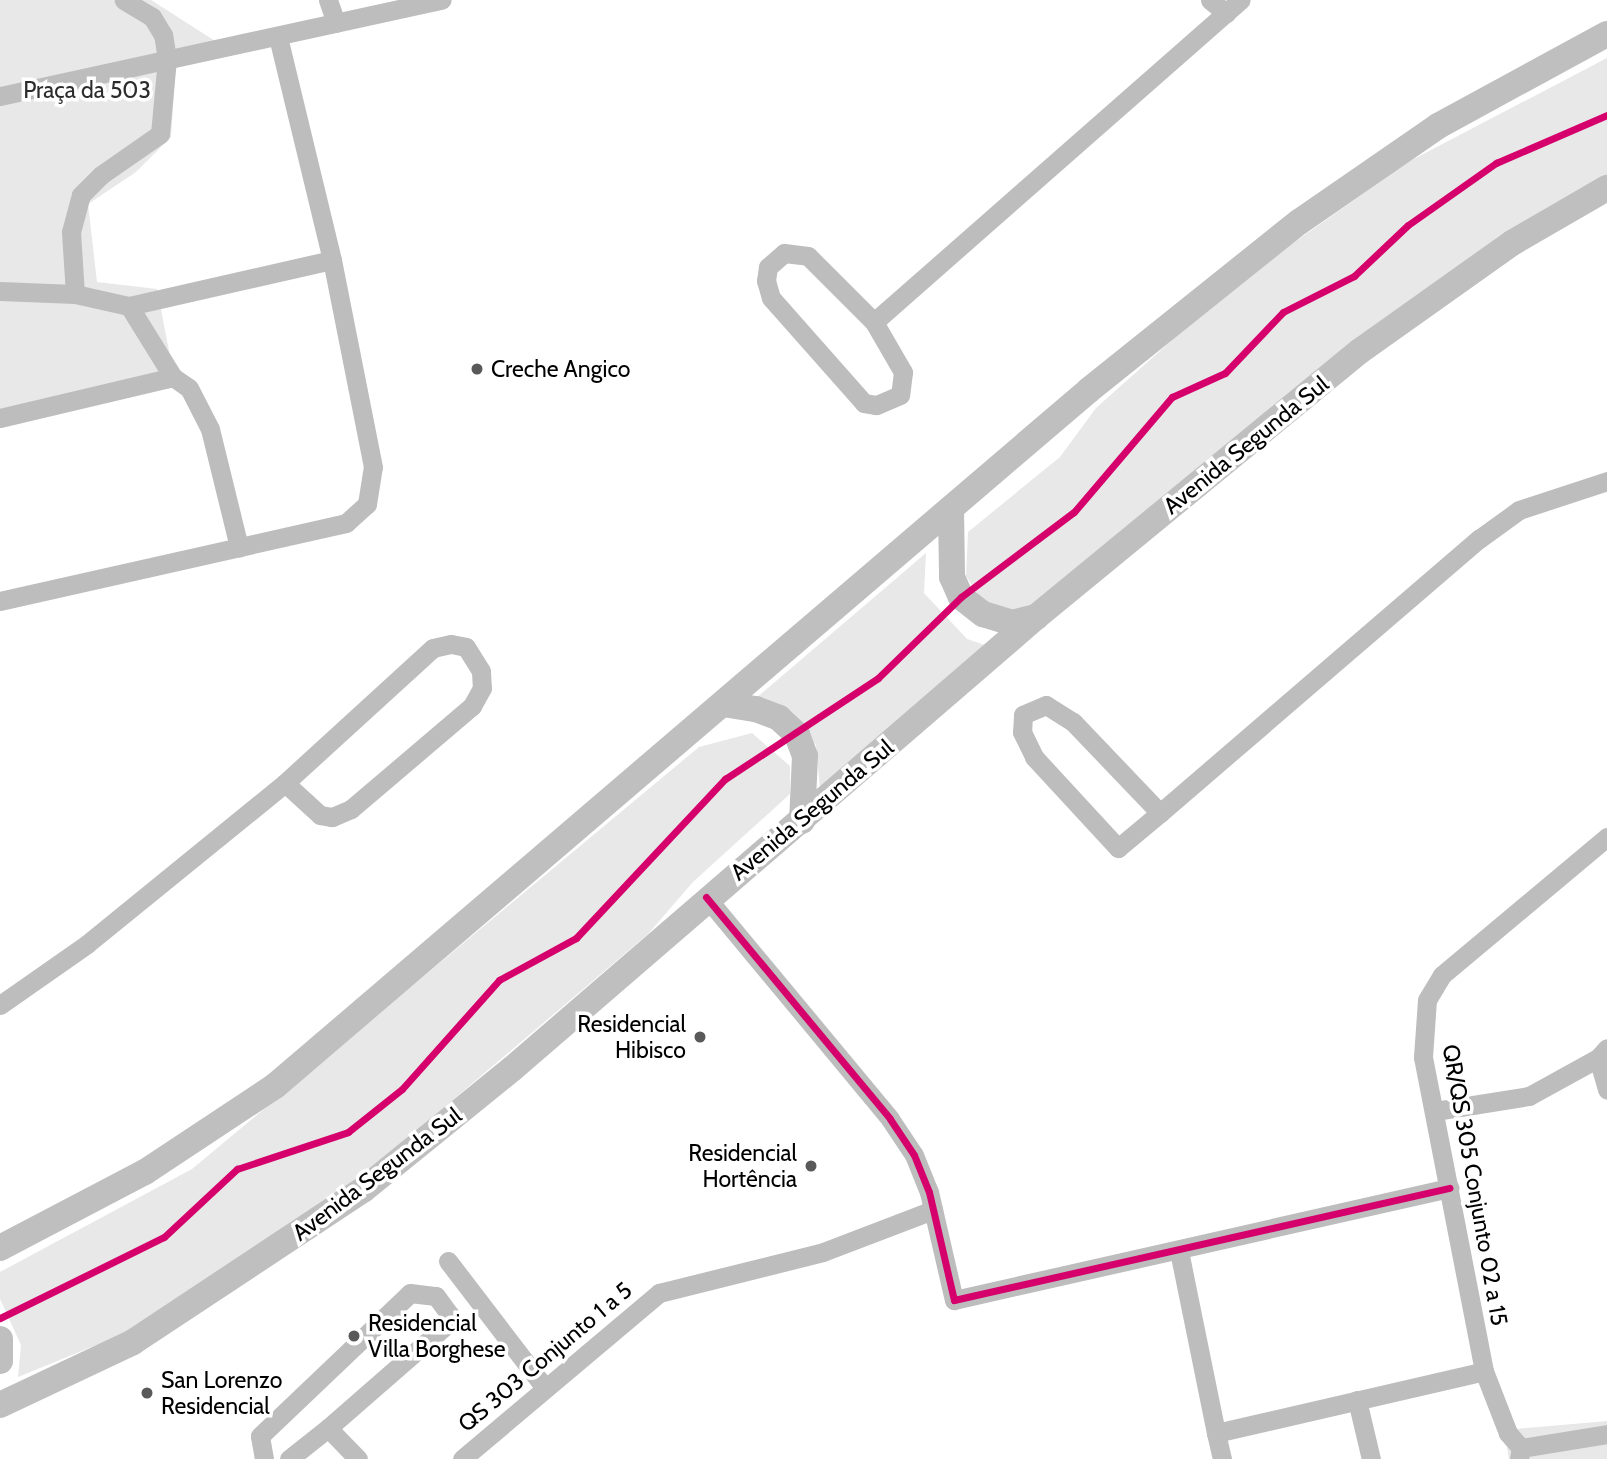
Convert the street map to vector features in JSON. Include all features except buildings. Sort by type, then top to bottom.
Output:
[{"type":"main road","points":[[0,1248],[155,1166],[275,1086],[1089,390],[1299,222],[1438,126],[1607,34]]},
{"type":"main road","name":"Avenida Segunda Sul","points":[[0,1405],[133,1342],[363,1190],[512,1069],[706,897],[802,821],[1036,617],[1360,351],[1512,243],[1607,188]]},
{"type":"main road","points":[[951,510],[952,577],[961,597],[983,614],[1012,623],[1036,617]]},
{"type":"main road","points":[[723,704],[756,709],[779,718],[797,735],[804,755],[802,821]]},
{"type":"main road","points":[[0,1339],[0,1361]]},
{"type":"street","points":[[75,294],[71,232],[81,195],[101,175],[160,134],[167,60],[163,35],[152,17],[124,0]]},
{"type":"street","points":[[328,0],[337,23]]},
{"type":"street","points":[[0,96],[442,0]]},
{"type":"street","points":[[1210,0],[1233,6]]},
{"type":"street","points":[[874,323],[1233,6]]},
{"type":"street","points":[[0,601],[346,523],[359,515],[373,489],[373,467],[332,260],[278,36]]},
{"type":"street","points":[[792,252],[808,256],[874,323],[903,372],[905,383],[900,395],[876,405],[864,403],[771,298],[766,281],[770,263],[792,252]]},
{"type":"street","points":[[0,291],[75,294],[129,306],[332,260]]},
{"type":"street","points":[[129,306],[173,377],[190,388],[210,429],[239,547]]},
{"type":"street","points":[[0,418],[173,377]]},
{"type":"street","points":[[1160,813],[1073,722],[1046,705],[1023,715],[1022,732],[1034,757],[1118,848],[1160,813],[1479,539],[1519,510],[1607,481]]},
{"type":"street","points":[[0,1004],[87,944],[285,783],[433,648],[451,643],[466,647],[481,671],[482,688],[472,706],[351,808],[332,817],[320,815],[285,783]]},
{"type":"street","name":"QR/QS 305 Conjunto 02 a 15","points":[[1520,1453],[1508,1433],[1484,1371],[1423,1057],[1427,1000],[1442,975],[1607,837]]},
{"type":"street","points":[[706,897],[890,1119],[924,1174],[954,1300],[1449,1188]]},
{"type":"street","points":[[1435,1111],[1529,1096],[1602,1053],[1607,1090]]},
{"type":"street","name":"QS 303 Conjunto 1 a 5","points":[[462,1459],[659,1293],[823,1252],[933,1210]]},
{"type":"street","points":[[1179,1251],[1222,1459]]},
{"type":"street","points":[[448,1261],[545,1388]]},
{"type":"street","points":[[264,1459],[260,1436],[410,1293],[436,1296],[450,1315],[445,1326],[289,1459]]},
{"type":"street","points":[[1216,1433],[1484,1371]]},
{"type":"street","points":[[1357,1399],[1371,1459]]},
{"type":"street","points":[[328,1428],[358,1459]]},
{"type":"street","points":[[1520,1453],[1607,1434]]},
{"type":"green space","name":"Praça da 503","points":[[0,0],[151,0],[234,53],[176,64],[171,137],[136,172],[88,204],[97,282],[157,289],[176,387],[0,424]]},
{"type":"green space","points":[[1607,58],[1607,178],[1037,607],[1006,614],[983,602],[966,576],[968,532],[1060,457],[1096,408],[1236,283],[1410,161]]},
{"type":"green space","points":[[926,553],[924,593],[967,639],[994,648],[820,789],[816,745],[788,716],[755,699]]},
{"type":"green space","points":[[752,733],[790,766],[790,794],[693,882],[648,934],[367,1173],[126,1333],[18,1377],[21,1345],[0,1299],[0,1272],[192,1169],[699,747]]},
{"type":"green space","points":[[1607,1421],[1607,1459],[1509,1459],[1504,1430]]},
{"type":"cycle path","points":[[0,1318],[164,1237],[237,1169],[348,1132],[402,1089],[499,980],[576,938],[725,779],[878,678],[961,597],[1074,512],[1172,397],[1225,373],[1283,312],[1354,276],[1408,225],[1496,163],[1607,115]]},
{"type":"cycle path","points":[[706,897],[890,1119],[914,1155],[929,1192],[954,1300],[1449,1188]]},
{"type":"place","name":"Creche Angico","points":[[477,369]]},
{"type":"place","name":"Residencial Hibisco","points":[[700,1037]]},
{"type":"place","name":"Residencial Hortência","points":[[811,1166]]},
{"type":"place","name":"Residencial Villa Borghese","points":[[354,1336]]},
{"type":"place","name":"San Lorenzo Residencial","points":[[147,1393]]}]
